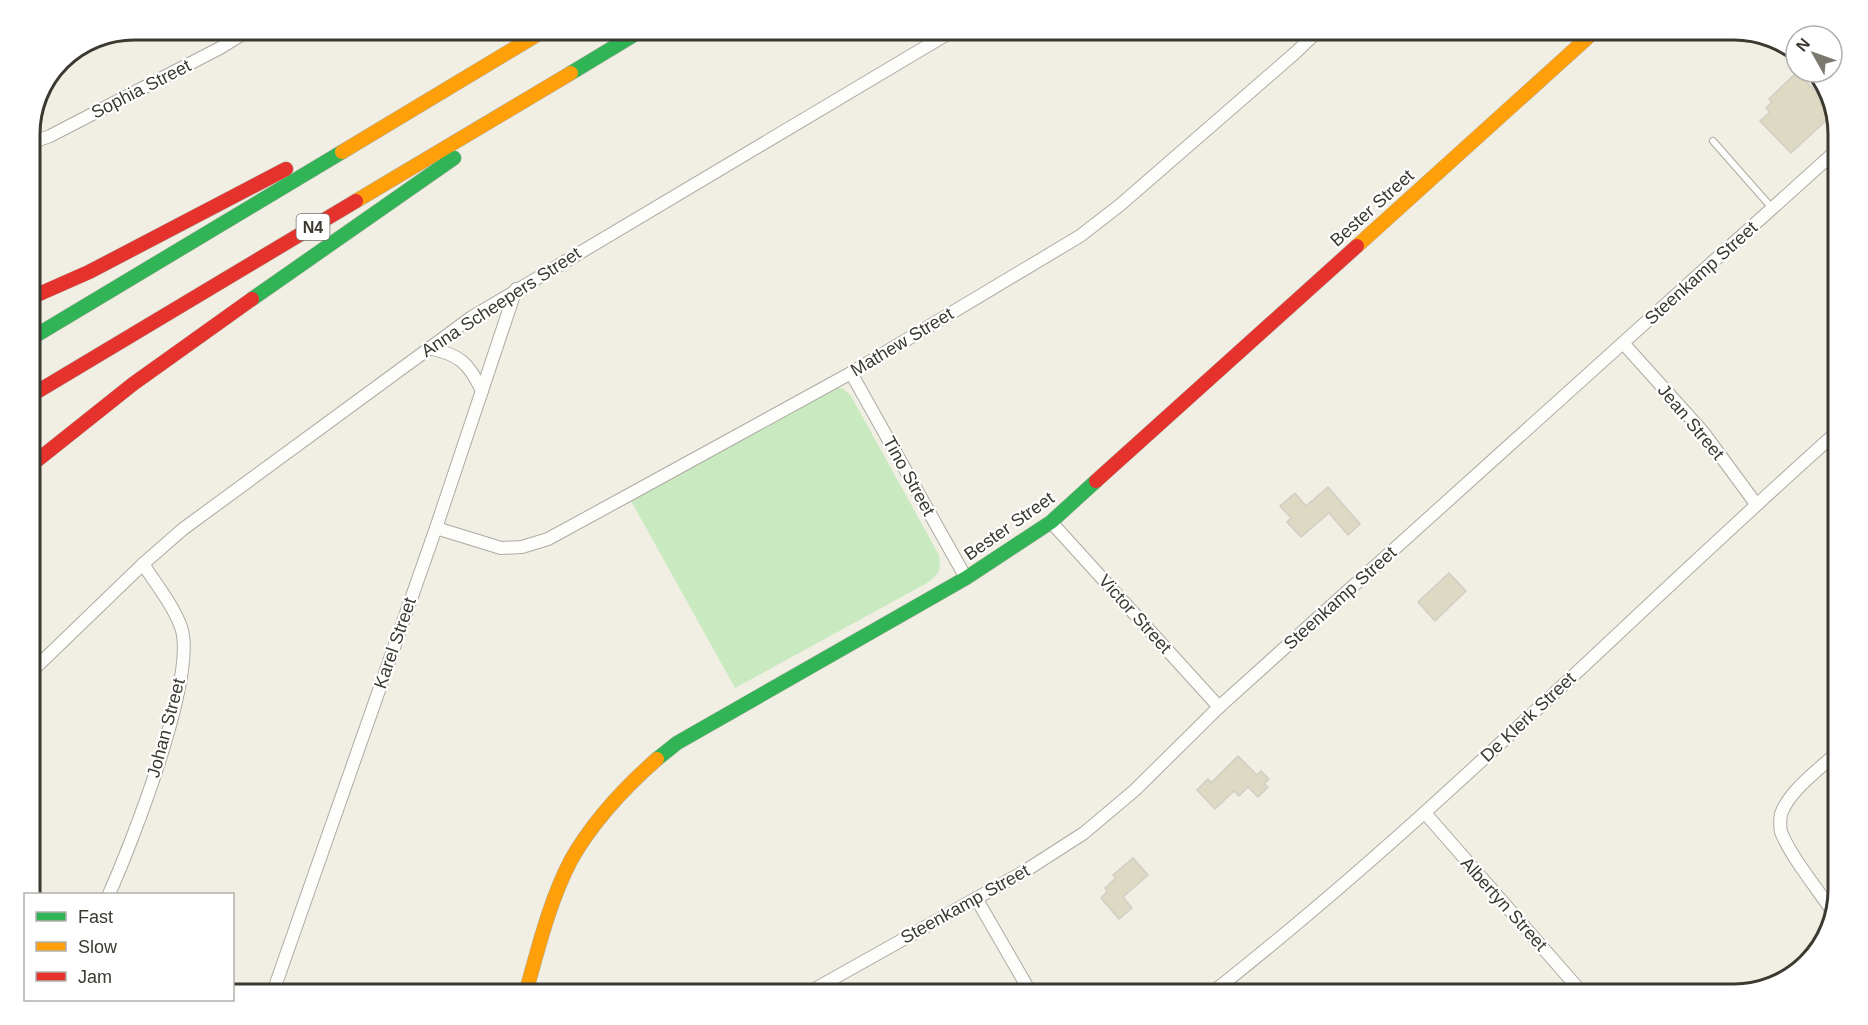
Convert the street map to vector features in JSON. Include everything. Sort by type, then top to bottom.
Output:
[{"type":"main road","points":[[41,293],[89,272],[224,202],[524,40]]},
{"type":"main road","points":[[41,332],[526,40]]},
{"type":"main road","name":"N4","points":[[41,389],[625,40]]},
{"type":"main road","name":"Bester Street","points":[[528,985],[558,888],[571,860],[584,839],[617,798],[657,759],[677,742],[966,578],[1050,522],[1585,40]]},
{"type":"main road","points":[[41,457],[168,357],[595,58]]},
{"type":"street","name":"Sophia Street","points":[[41,139],[233,40]]},
{"type":"street","name":"Anna Scheepers Street","points":[[41,662],[143,564],[183,529],[472,316],[937,40]]},
{"type":"street","name":"Mathew Street","points":[[436,528],[501,548],[512,549],[534,544],[625,497],[851,373],[1080,236],[1162,169],[1308,40]]},
{"type":"street","name":"Steenkamp Street","points":[[822,985],[1025,871],[1084,832],[1135,790],[1219,706],[1827,159]]},
{"type":"street","name":"Karel Street","points":[[276,985],[436,528],[516,289]]},
{"type":"street","name":"Jean Street","points":[[1623,343],[1703,432],[1756,504]]},
{"type":"street","points":[[428,348],[443,351],[461,359],[474,374],[482,391]]},
{"type":"street","name":"Tino Street","points":[[851,373],[966,578]]},
{"type":"street","name":"De Klerk Street","points":[[1222,985],[1289,931],[1425,813],[1756,504],[1827,440]]},
{"type":"street","name":"Victor Street","points":[[1050,522],[1219,706]]},
{"type":"street","name":"Johan Street","points":[[109,893],[150,788],[175,705],[184,645],[181,628],[176,618],[143,564]]},
{"type":"street","points":[[1827,903],[1780,830],[1780,815],[1788,801],[1809,777],[1828,761]]},
{"type":"street","name":"Albertyn Street","points":[[1425,813],[1575,985]]},
{"type":"street","points":[[976,898],[1026,985]]},
{"type":"lane","points":[[1713,141],[1772,208]]},
{"type":"green space","points":[[834,388],[843,388],[851,396],[939,555],[939,568],[934,578],[927,583],[735,688],[630,499]]},
{"type":"building","points":[[1785,84],[1808,84],[1819,95],[1826,120],[1791,153],[1760,121],[1770,112],[1766,108],[1772,102],[1769,99]]},
{"type":"building","points":[[1328,487],[1360,524],[1348,535],[1329,513],[1301,537],[1287,522],[1291,518],[1280,506],[1295,493],[1306,506]]},
{"type":"building","points":[[1449,573],[1466,591],[1435,621],[1418,602]]},
{"type":"building","points":[[1238,756],[1257,775],[1261,771],[1269,779],[1264,784],[1268,787],[1258,797],[1248,787],[1239,796],[1234,791],[1215,809],[1197,790],[1208,779],[1211,783]]},
{"type":"building","points":[[1133,858],[1148,875],[1123,897],[1132,908],[1119,919],[1101,898],[1107,892],[1105,888],[1116,878],[1113,875]]},
{"type":"traffic: fast","points":[[571,73],[625,40]]},
{"type":"traffic: fast","points":[[41,332],[342,152]]},
{"type":"traffic: fast","points":[[252,299],[454,158]]},
{"type":"traffic: fast","points":[[657,759],[677,743],[966,578],[1051,522],[1096,481]]},
{"type":"traffic: slow","points":[[342,152],[528,40]]},
{"type":"traffic: slow","points":[[1357,246],[1585,40]]},
{"type":"traffic: slow","points":[[356,201],[571,73]]},
{"type":"traffic: slow","points":[[528,985],[550,909],[571,860],[589,832],[610,806],[657,759]]},
{"type":"traffic: jam","points":[[41,293],[89,272],[286,169]]},
{"type":"traffic: jam","points":[[41,389],[356,201]]},
{"type":"traffic: jam","points":[[1096,481],[1357,246]]},
{"type":"traffic: jam","points":[[41,457],[133,384],[252,299]]}]
